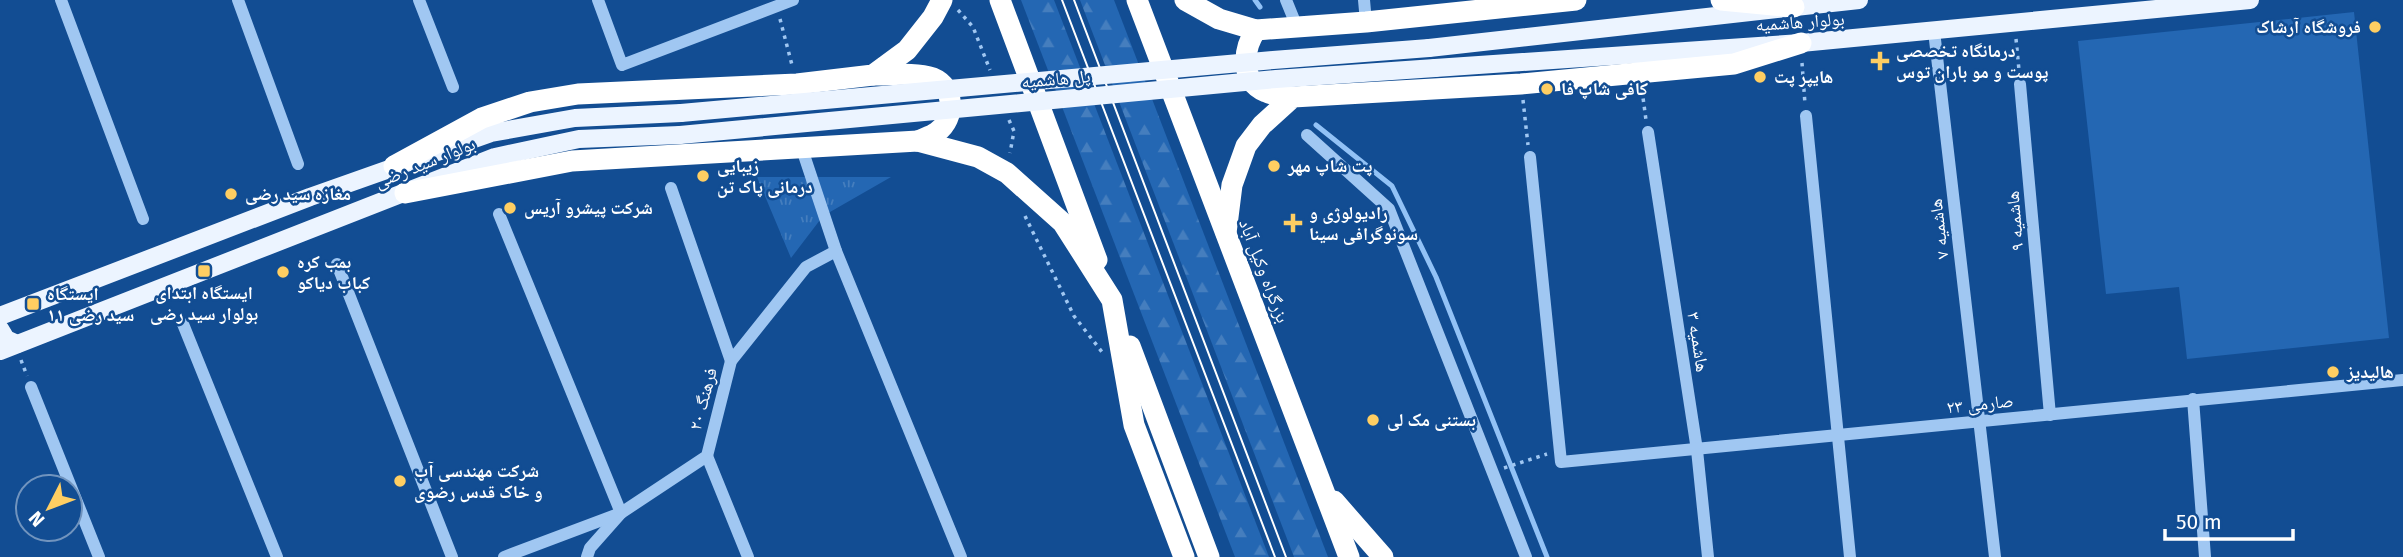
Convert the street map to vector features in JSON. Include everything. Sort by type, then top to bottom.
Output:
[{"type":"highway","points":[[873,75],[907,50],[933,17],[942,0]]},
{"type":"highway","points":[[1000,0],[1209,557]]},
{"type":"highway","name":"بزرگراه وکیل آباد","points":[[1137,0],[1349,557]]},
{"type":"highway","points":[[1185,0],[1219,19],[1256,30],[1366,22],[1576,0]]},
{"type":"highway","points":[[1721,0],[1794,6]]},
{"type":"highway","points":[[1256,30],[1248,42],[1245,56],[1247,71],[1254,83],[1265,92],[1293,97],[1521,84],[1640,74],[1734,64],[1801,43]]},
{"type":"highway","points":[[394,166],[482,118],[530,102],[578,94],[797,84],[873,75],[908,75],[934,79],[948,90],[951,103],[948,120],[938,131],[918,141]]},
{"type":"highway","points":[[1226,233],[1231,185],[1246,146],[1262,125],[1293,97]]},
{"type":"highway","points":[[405,193],[572,162],[918,141],[978,157],[1007,173],[1063,223],[1112,300],[1134,425],[1184,557]]},
{"type":"highway","points":[[1322,487],[1383,557]]},
{"type":"main road","name":"بولوار هاشمیه","points":[[1429,48],[1859,0]]},
{"type":"main road","name":"بولوار هاشمیه","points":[[1435,68],[1934,32],[2250,0]]},
{"type":"main road","name":"پل هاشمیه","points":[[681,113],[1429,48]]},
{"type":"main road","name":"پل هاشمیه","points":[[680,135],[1276,79],[1435,68]]},
{"type":"main road","name":"بولوار سید رضی","points":[[0,320],[394,166],[503,131],[575,118],[681,113]]},
{"type":"main road","name":"بولوار سید رضی","points":[[11,347],[495,158],[579,139],[680,135]]},
{"type":"main road","points":[[0,320],[11,347]]},
{"type":"street","points":[[61,0],[143,219]]},
{"type":"street","points":[[238,0],[298,164]]},
{"type":"street","points":[[419,0],[453,87]]},
{"type":"street","points":[[598,0],[622,65],[776,3],[793,0]]},
{"type":"street","points":[[1286,0],[1297,27]]},
{"type":"street","points":[[1364,0],[1366,22]]},
{"type":"street","name":"هاشمیه ۷","points":[[1934,32],[1995,557]]},
{"type":"street","name":"هاشمیه ۹","points":[[2020,84],[2050,415]]},
{"type":"street","points":[[1806,116],[1850,557]]},
{"type":"street","name":"هاشمیه ۳","points":[[1648,132],[1697,450],[1708,557]]},
{"type":"street","points":[[1307,135],[1390,209],[1526,557]]},
{"type":"street","points":[[802,149],[836,251],[961,557]]},
{"type":"street","points":[[1530,157],[1561,456]]},
{"type":"street","points":[[671,188],[731,361]]},
{"type":"street","points":[[499,214],[621,513],[590,548],[587,557]]},
{"type":"street","name":"فرهنگ ۲۰","points":[[504,557],[621,513],[707,456],[731,361],[806,267],[836,251]]},
{"type":"street","points":[[337,264],[452,557]]},
{"type":"street","points":[[183,324],[277,557]]},
{"type":"street","name":"صارمی ۲۳","points":[[1561,456],[1697,450],[2403,380]]},
{"type":"street","points":[[31,387],[99,557]]},
{"type":"street","points":[[2193,399],[2205,557]]},
{"type":"street","points":[[707,456],[748,557]]},
{"type":"path","points":[[942,0],[956,8],[973,27],[993,79]]},
{"type":"path","points":[[776,3],[797,84]]},
{"type":"path","points":[[2014,23],[2020,84]]},
{"type":"path","points":[[1801,43],[1806,116]]},
{"type":"path","points":[[1640,74],[1648,132]]},
{"type":"path","points":[[1521,84],[1530,157]]},
{"type":"path","points":[[1007,173],[1014,131],[1009,118]]},
{"type":"path","points":[[1021,205],[1074,316],[1103,353]]},
{"type":"path","points":[[11,347],[31,387]]},
{"type":"path","points":[[1492,472],[1561,456]]},
{"type":"green space","points":[[1021,0],[1054,0],[1269,557],[1235,557]]},
{"type":"green space","points":[[1080,0],[1114,0],[1328,557],[1294,557]]},
{"type":"green space","points":[[2354,12],[2389,338],[2187,359],[2179,287],[2106,294],[2078,41]]},
{"type":"green space","points":[[757,177],[891,177],[823,216],[791,258]]},
{"type":"waterway","points":[[1255,0],[1260,7]]},
{"type":"waterway","points":[[1316,125],[1392,186],[1436,277],[1547,557]]},
{"type":"tram line","points":[[1062,0],[1275,557]]},
{"type":"tram line","points":[[1074,0],[1286,557]]},
{"type":"place","name":"فروشگاه آرشاک","points":[[2375,27]]},
{"type":"place","name":"درمانگاه تخصصی پوست و مو باران توس","points":[[1880,61]]},
{"type":"place","name":"هایپر پت","points":[[1760,77]]},
{"type":"place","name":"کافی شاپ فا","points":[[1547,89]]},
{"type":"place","name":"پت شاپ مهر","points":[[1274,166]]},
{"type":"place","name":"زیبایی درمانی پاک تن","points":[[703,176]]},
{"type":"place","name":"مغازه سید رضی","points":[[231,194]]},
{"type":"place","name":"شرکت پیشرو آریس","points":[[510,208]]},
{"type":"place","name":"رادیولوژی و سونوگرافی سینا","points":[[1293,223]]},
{"type":"place","name":"ایستگاه ابتدای بولوار سید رضی","points":[[204,271]]},
{"type":"place","name":"بمب کره کباب دیاکو","points":[[283,272]]},
{"type":"place","name":"ایستگاه سید رضی ۱۱","points":[[33,304]]},
{"type":"place","name":"هالیدیز","points":[[2333,372]]},
{"type":"place","name":"بستنی مک لی","points":[[1373,420]]},
{"type":"place","name":"شرکت مهندسی آب و خاک قدس رضوی","points":[[400,481]]}]
